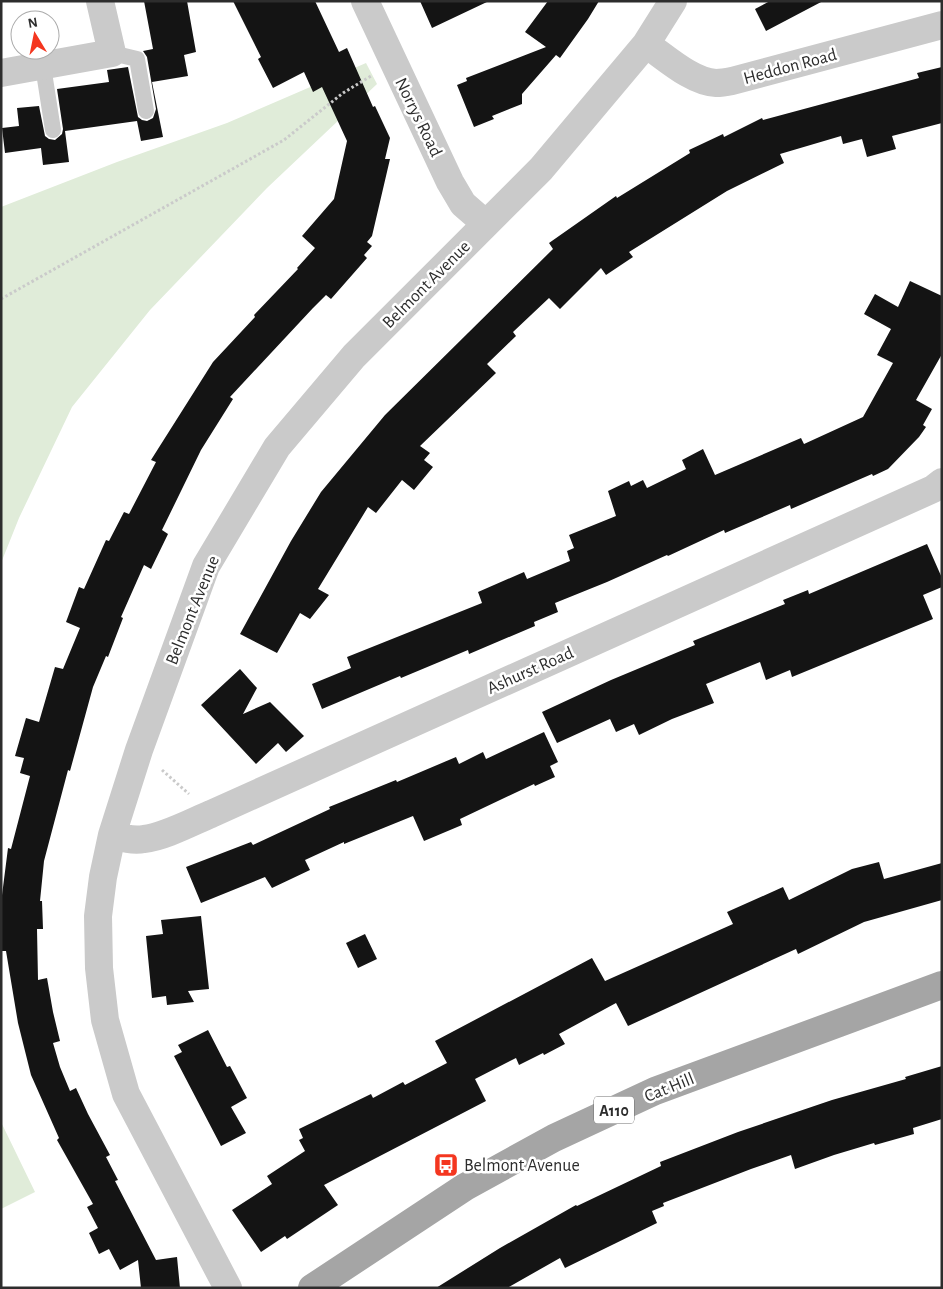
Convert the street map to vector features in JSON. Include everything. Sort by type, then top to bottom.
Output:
[{"type":"main road","name":"Cat Hill","points":[[312,1288],[466,1187],[554,1138],[655,1091],[942,985]]},
{"type":"street","points":[[1,74],[112,53],[100,1]]},
{"type":"street","name":"Norrys Road","points":[[364,1],[459,197],[463,204],[486,224]]},
{"type":"street","name":"Belmont Avenue","points":[[228,1288],[126,1094],[105,1020],[98,968],[98,916],[103,877],[112,836],[138,750],[206,566],[277,447],[354,356],[541,169],[646,44],[674,1]]},
{"type":"street","name":"Heddon Road","points":[[646,44],[681,69],[699,79],[715,83],[732,81],[942,25]]},
{"type":"street","name":"Ashurst Road","points":[[112,836],[143,840],[212,814],[924,493],[942,482]]},
{"type":"lane","points":[[112,53],[137,59],[146,111]]},
{"type":"lane","points":[[43,66],[53,130]]},
{"type":"path","points":[[1,299],[284,140],[343,93],[392,62]]},
{"type":"path","points":[[138,750],[212,814]]},
{"type":"green space","points":[[366,63],[377,84],[267,188],[150,310],[72,407],[19,518],[1,563],[1,207],[117,162],[227,123]]},
{"type":"green space","points":[[1,1122],[35,1192],[1,1209]]},
{"type":"building","points":[[144,1],[187,1],[196,52],[184,55],[188,76],[152,82],[163,137],[141,141],[137,121],[65,131],[69,162],[43,165],[41,148],[5,153],[2,128],[19,126],[17,108],[39,106],[45,136],[55,140],[62,134],[63,129],[57,89],[109,82],[107,70],[128,67],[138,117],[147,121],[153,118],[156,109],[147,57],[143,51],[153,49]]},
{"type":"building","points":[[233,1],[315,1],[339,52],[347,48],[373,107],[375,106],[390,138],[385,159],[390,159],[372,236],[367,242],[372,246],[364,255],[367,258],[331,299],[326,295],[313,308],[230,397],[233,399],[201,450],[162,530],[168,534],[151,569],[144,565],[121,617],[123,618],[108,657],[106,656],[93,687],[70,771],[68,770],[44,861],[40,901],[42,901],[43,929],[37,929],[38,980],[47,978],[60,1041],[53,1043],[60,1067],[70,1091],[76,1088],[110,1155],[106,1157],[118,1180],[115,1181],[156,1260],[177,1257],[180,1288],[141,1288],[138,1260],[120,1270],[109,1249],[99,1254],[89,1233],[98,1228],[87,1207],[93,1204],[57,1140],[59,1138],[31,1075],[18,1023],[6,951],[1,951],[1,903],[8,848],[11,849],[30,776],[20,773],[24,758],[15,756],[26,718],[39,722],[55,667],[63,669],[80,628],[66,622],[79,587],[84,589],[106,540],[109,541],[124,512],[129,514],[156,462],[151,460],[213,362],[315,248],[302,236],[334,199],[347,141],[322,87],[313,92],[304,72],[273,88],[258,59],[261,57]]},
{"type":"building","points":[[420,1],[489,1],[432,28]]},
{"type":"building","points":[[548,1],[599,1],[560,58],[556,55],[522,94],[522,104],[492,116],[494,119],[474,127],[457,85],[467,81],[466,78],[546,47],[525,32]]},
{"type":"building","points":[[770,1],[823,1],[766,31],[755,9]]},
{"type":"building","points":[[942,67],[942,123],[892,136],[896,149],[867,157],[862,139],[843,144],[841,136],[780,154],[784,163],[727,191],[629,252],[633,257],[606,275],[601,268],[560,309],[549,298],[513,332],[516,336],[487,364],[496,373],[420,446],[430,453],[424,460],[433,467],[414,490],[402,480],[376,513],[368,507],[318,589],[329,595],[310,619],[300,613],[277,653],[240,634],[291,541],[321,492],[385,415],[553,249],[549,243],[616,196],[617,198],[690,153],[689,150],[723,134],[724,137],[762,118],[763,120],[919,78],[917,73]]},
{"type":"building","points":[[910,281],[942,296],[942,354],[916,400],[932,409],[923,425],[926,427],[919,437],[888,469],[791,509],[790,505],[725,533],[724,530],[668,556],[555,603],[558,612],[534,622],[535,626],[469,654],[468,650],[401,678],[400,676],[322,709],[312,684],[351,668],[347,657],[482,603],[478,592],[524,572],[527,579],[570,561],[567,551],[574,548],[569,535],[616,516],[608,491],[629,481],[631,486],[643,480],[647,488],[686,469],[682,460],[703,449],[715,475],[801,438],[804,444],[863,417],[893,363],[877,355],[891,329],[864,314],[875,294],[898,307]]},
{"type":"building","points":[[927,544],[942,578],[942,587],[923,595],[933,619],[792,677],[790,670],[766,680],[760,662],[706,684],[714,703],[672,719],[639,735],[634,724],[616,732],[610,719],[557,743],[542,712],[611,680],[695,645],[693,641],[785,604],[783,600],[808,590],[809,594]]},
{"type":"building","points":[[240,669],[257,688],[243,714],[270,702],[304,736],[286,752],[278,743],[256,764],[201,705]]},
{"type":"building","points":[[544,732],[558,762],[550,766],[555,777],[535,786],[534,784],[460,819],[462,825],[424,841],[413,816],[344,844],[344,842],[305,860],[310,870],[272,888],[265,877],[201,903],[186,867],[251,842],[253,845],[330,809],[329,807],[396,780],[397,782],[456,757],[459,764],[483,752],[486,759]]},
{"type":"building","points":[[879,862],[884,879],[942,863],[942,900],[864,922],[798,954],[796,949],[628,1026],[616,1003],[559,1034],[565,1044],[519,1065],[516,1058],[475,1079],[486,1101],[324,1185],[338,1205],[287,1239],[285,1236],[261,1252],[232,1210],[272,1184],[267,1176],[305,1151],[299,1140],[303,1138],[299,1129],[371,1094],[373,1098],[403,1082],[405,1085],[447,1063],[435,1041],[592,958],[605,981],[733,924],[727,912],[783,887],[789,900],[852,869]]},
{"type":"building","points":[[201,916],[209,989],[188,991],[194,1002],[167,1005],[166,996],[152,998],[146,936],[163,934],[161,920]]},
{"type":"building","points":[[365,934],[377,959],[358,968],[346,943]]},
{"type":"building","points":[[208,1030],[227,1067],[230,1066],[247,1098],[231,1107],[246,1133],[221,1146],[174,1056],[182,1052],[178,1045]]},
{"type":"building","points":[[942,1066],[942,1119],[913,1128],[914,1134],[875,1145],[874,1143],[795,1169],[791,1155],[751,1169],[663,1203],[664,1206],[652,1211],[657,1223],[565,1268],[560,1258],[507,1288],[436,1288],[500,1248],[576,1205],[661,1166],[660,1162],[738,1132],[832,1100],[906,1079],[905,1077]]},
{"type":"place","name":"Belmont Avenue","points":[[446,1165]]}]
